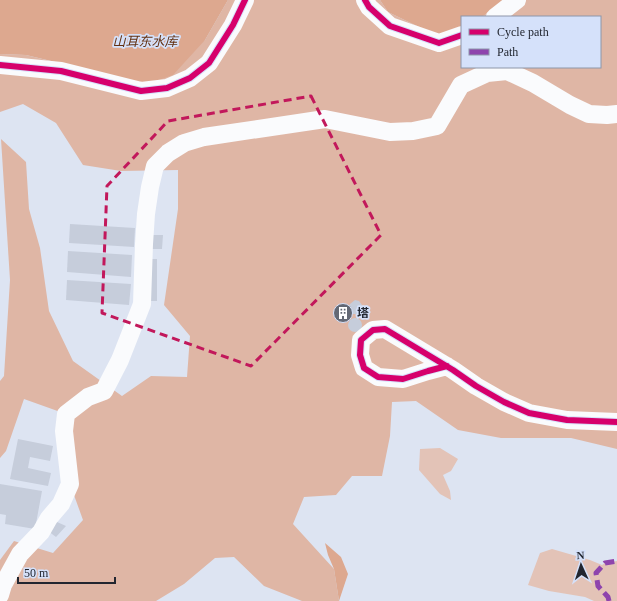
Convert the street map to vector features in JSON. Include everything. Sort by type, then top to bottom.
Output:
[{"type":"street","points":[[0,65],[61,72],[141,91],[167,88],[190,78],[209,63],[233,25],[245,0]]},
{"type":"street","points":[[365,0],[369,7],[390,26],[439,43],[461,35]]},
{"type":"street","points":[[496,16],[518,0]]},
{"type":"street","points":[[12,601],[11,598],[0,595],[3,585],[20,554],[41,532],[49,518],[61,504],[70,484],[64,431],[66,414],[88,397],[104,391],[120,360],[142,304],[146,214],[150,187],[155,166],[168,153],[184,143],[204,137],[325,118],[390,132],[413,131],[438,126],[461,85],[487,73],[507,71],[533,83],[570,105],[589,114],[617,114]]},
{"type":"street","points":[[447,366],[476,386],[504,402],[529,413],[567,420],[617,422]]},
{"type":"highlighted area","points":[[311,96],[381,235],[251,366],[102,313],[107,186],[168,121]]},
{"type":"shaded area","points":[[228,0],[380,0],[388,12],[419,27],[461,29],[461,68],[601,68],[601,16],[483,16],[504,0],[617,0],[617,449],[571,438],[501,438],[458,430],[416,401],[392,402],[390,436],[382,476],[352,476],[336,495],[304,497],[293,524],[334,569],[339,601],[302,601],[264,586],[234,557],[215,558],[184,584],[156,601],[0,601],[0,560],[14,541],[53,553],[83,520],[70,484],[66,414],[24,399],[6,451],[0,458],[0,381],[4,376],[10,280],[1,139],[26,162],[29,209],[40,248],[49,311],[73,361],[122,396],[151,376],[187,377],[190,336],[164,305],[178,209],[178,170],[121,171],[83,165],[56,123],[23,104],[0,112],[0,54],[26,55],[99,73],[205,40]]},
{"type":"shaded area","points":[[440,448],[458,459],[451,471],[443,475],[450,491],[451,500],[440,494],[419,470],[420,449]]},
{"type":"shaded area","points":[[552,549],[602,565],[617,561],[617,601],[594,601],[585,597],[549,591],[528,585],[540,553]]},
{"type":"water","name":"山耳东水库","points":[[0,0],[228,0],[205,40],[173,75],[147,84],[26,55],[0,54]]},
{"type":"water","points":[[380,0],[504,0],[483,16],[461,16],[461,30],[446,37],[419,27],[388,12]]},
{"type":"water","points":[[325,543],[341,557],[348,574],[339,601],[334,569]]},
{"type":"building","points":[[70,224],[135,228],[134,247],[69,243]]},
{"type":"building","points":[[150,235],[163,235],[162,249],[150,249]]},
{"type":"building","points":[[68,251],[132,255],[131,277],[67,272]]},
{"type":"building","points":[[148,259],[157,259],[157,301],[148,301]]},
{"type":"building","points":[[67,280],[131,284],[129,305],[66,300]]},
{"type":"building","points":[[355,300],[359,301],[362,305],[361,312],[352,314],[350,312],[349,316],[345,319],[338,318],[336,314],[338,307],[345,305],[348,308]]},
{"type":"building","name":"塔","points":[[355,318],[360,320],[362,325],[360,330],[355,332],[350,330],[348,325],[350,320]]},
{"type":"building","points":[[18,439],[53,446],[50,461],[30,457],[28,468],[51,473],[48,486],[10,479]]},
{"type":"building","points":[[0,484],[42,491],[35,529],[5,524],[6,515],[0,514]]},
{"type":"building","points":[[57,522],[66,526],[56,537],[48,531]]},
{"type":"marked path","points":[[609,601],[608,597],[598,586],[596,573],[605,563],[617,561]]},
{"type":"cycle path","points":[[0,65],[61,71],[141,91],[167,88],[190,78],[209,63],[233,25],[245,0]]},
{"type":"cycle path","points":[[365,0],[369,7],[390,26],[439,43],[461,35]]},
{"type":"cycle path","points":[[447,366],[428,371],[403,379],[378,377],[364,368],[360,355],[361,340],[373,330],[385,329],[453,370],[476,386],[504,402],[529,413],[567,420],[617,422]]},
{"type":"place","name":"塔","points":[[343,313]]}]
